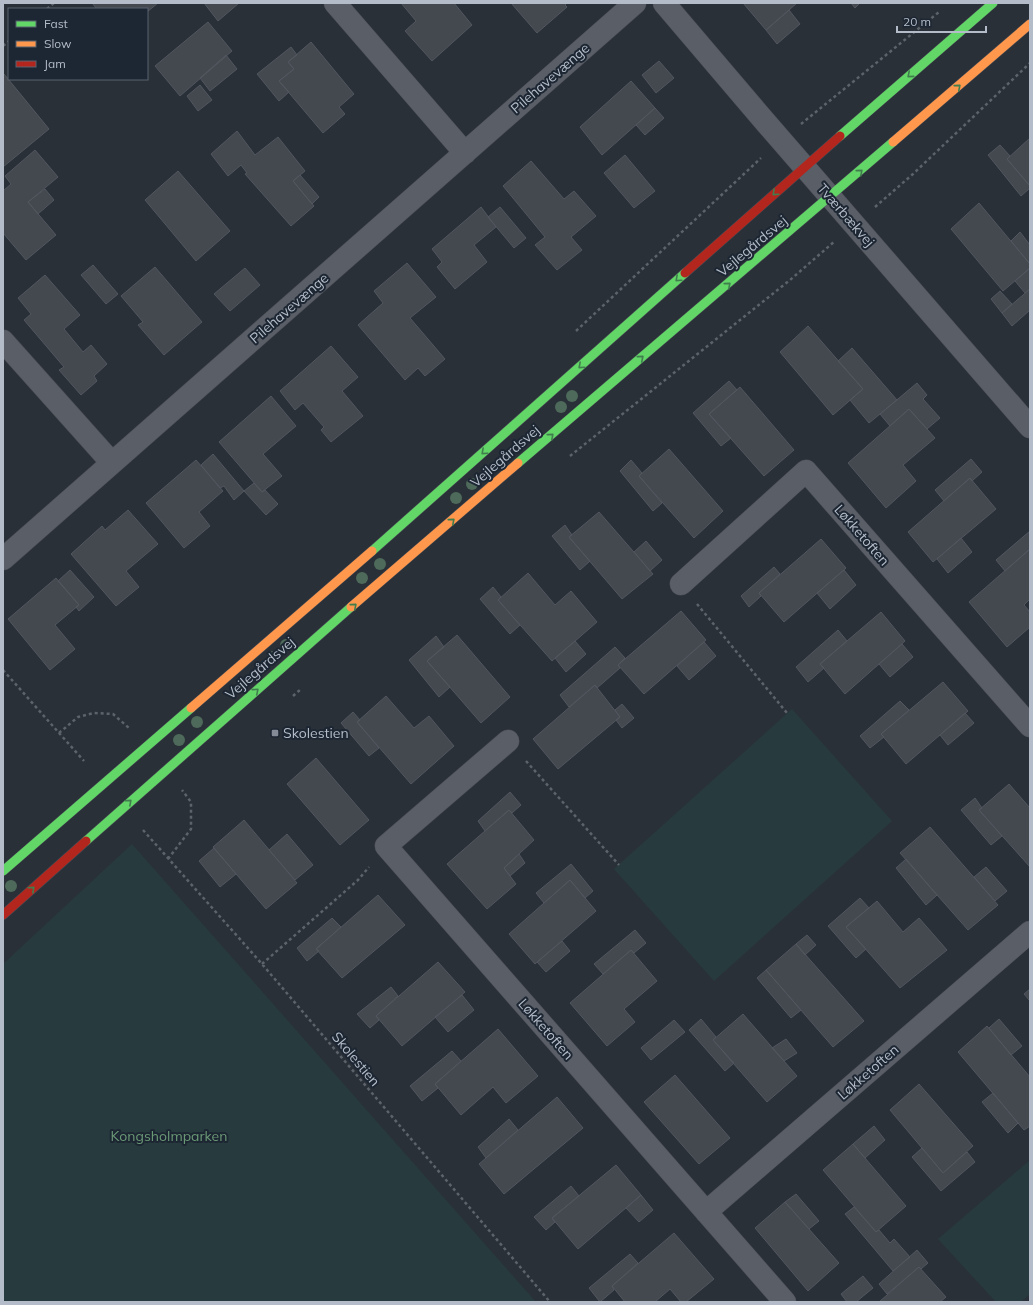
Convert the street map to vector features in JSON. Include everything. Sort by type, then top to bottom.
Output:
[{"type":"street","points":[[335,3],[465,153]]},
{"type":"street","name":"Pilehavevænge","points":[[3,559],[635,3]]},
{"type":"street","name":"Tværbækvej","points":[[664,3],[1030,427]]},
{"type":"street","name":"Vejlegårdsvej","points":[[3,871],[373,550],[804,167],[993,3]]},
{"type":"street","name":"Vejlegårdsvej","points":[[3,914],[167,768],[604,390],[831,198],[1030,24]]},
{"type":"street","points":[[3,341],[112,463]]},
{"type":"street","name":"Løkketoften","points":[[680,584],[806,471],[1030,726]]},
{"type":"street","points":[[386,846],[508,740]]},
{"type":"street","name":"Løkketoften","points":[[386,846],[785,1302]]},
{"type":"street","name":"Løkketoften","points":[[706,1212],[1030,932]]},
{"type":"path","points":[[565,460],[790,280],[912,174],[1030,63]]},
{"type":"path","points":[[680,584],[788,713]]},
{"type":"path","points":[[3,670],[84,761]]},
{"type":"path","points":[[287,701],[303,686]]},
{"type":"path","points":[[59,733],[78,717],[94,713],[113,714],[130,729]]},
{"type":"path","points":[[508,740],[618,865]]},
{"type":"path","points":[[167,768],[192,802],[191,829],[168,859]]},
{"type":"path","name":"Skolestien","points":[[143,830],[262,964],[550,1302]]},
{"type":"path","points":[[262,964],[358,880],[386,846]]},
{"type":"green space","points":[[792,709],[892,821],[714,981],[614,869]]},
{"type":"green space","name":"Kongsholmparken","points":[[132,844],[536,1302],[3,1302],[3,964]]},
{"type":"green space","points":[[1030,1160],[1030,1294],[1021,1302],[996,1302],[938,1239]]},
{"type":"building","points":[[92,3],[158,3],[148,11],[148,8],[96,8]]},
{"type":"building","points":[[204,3],[239,3],[218,21]]},
{"type":"building","points":[[401,3],[454,3],[472,25],[432,61],[405,31],[416,21]]},
{"type":"building","points":[[511,3],[567,3],[565,5],[567,7],[537,33]]},
{"type":"building","points":[[743,3],[797,3],[766,30]]},
{"type":"building","points":[[851,3],[860,3],[855,8]]},
{"type":"building","points":[[789,10],[800,24],[777,44],[766,30]]},
{"type":"building","points":[[208,22],[232,51],[180,96],[155,66]]},
{"type":"building","points":[[311,42],[354,94],[339,107],[345,114],[323,133],[279,81],[294,69],[288,62]]},
{"type":"building","points":[[291,47],[297,55],[288,62],[294,69],[279,81],[289,92],[279,101],[257,74]]},
{"type":"building","points":[[226,55],[237,69],[210,91],[200,78]]},
{"type":"building","points":[[659,61],[674,78],[656,93],[642,75]]},
{"type":"building","points":[[4,74],[49,129],[3,167]]},
{"type":"building","points":[[631,81],[655,108],[602,155],[580,127]]},
{"type":"building","points":[[200,85],[212,100],[198,111],[187,96]]},
{"type":"building","points":[[655,108],[664,118],[645,135],[636,125]]},
{"type":"building","points":[[237,131],[255,155],[278,137],[305,171],[293,181],[314,206],[291,226],[245,174],[247,173],[241,165],[228,176],[211,154]]},
{"type":"building","points":[[1030,138],[1030,186],[1007,159]]},
{"type":"building","points":[[1000,145],[1010,156],[1007,159],[1030,186],[1030,188],[1021,196],[988,155]]},
{"type":"building","points":[[35,150],[58,177],[28,202],[56,235],[26,260],[3,233],[3,191],[11,184],[5,176]]},
{"type":"building","points":[[625,155],[655,191],[634,208],[604,173]]},
{"type":"building","points":[[531,161],[564,199],[574,191],[596,216],[571,237],[582,250],[557,270],[535,245],[545,237],[503,186]]},
{"type":"building","points":[[178,171],[230,231],[196,261],[145,200]]},
{"type":"building","points":[[300,175],[319,197],[312,204],[293,181]]},
{"type":"building","points":[[45,189],[54,200],[38,214],[28,202]]},
{"type":"building","points":[[979,203],[1030,264],[1030,268],[1003,291],[951,229]]},
{"type":"building","points":[[481,207],[496,227],[474,245],[487,262],[455,289],[437,267],[442,262],[432,249]]},
{"type":"building","points":[[500,207],[526,238],[514,248],[488,217]]},
{"type":"building","points":[[1020,232],[1030,245],[1030,264],[1011,241]]},
{"type":"building","points":[[407,263],[436,297],[410,318],[445,359],[425,376],[418,368],[405,380],[358,325],[383,303],[374,291]]},
{"type":"building","points":[[93,265],[118,294],[106,304],[81,275]]},
{"type":"building","points":[[155,267],[202,322],[164,355],[138,325],[143,322],[121,296]]},
{"type":"building","points":[[245,268],[260,285],[230,311],[214,294]]},
{"type":"building","points":[[1030,268],[1030,289],[1025,293],[1015,281]]},
{"type":"building","points":[[45,275],[80,315],[64,329],[83,352],[91,345],[107,364],[94,376],[97,381],[81,395],[59,370],[64,367],[24,320],[31,314],[18,298]]},
{"type":"building","points":[[1030,289],[1030,310],[1012,326],[1002,313]]},
{"type":"building","points":[[1000,291],[1012,304],[1002,313],[991,299]]},
{"type":"building","points":[[808,326],[863,389],[833,415],[780,352]]},
{"type":"building","points":[[331,346],[358,377],[342,391],[363,416],[331,442],[321,430],[324,427],[303,403],[295,410],[280,391]]},
{"type":"building","points":[[852,348],[897,400],[869,423],[850,400],[863,389],[838,361]]},
{"type":"building","points":[[729,381],[737,390],[709,414],[731,438],[721,446],[693,413]]},
{"type":"building","points":[[917,383],[927,395],[923,399],[940,418],[927,429],[909,409],[890,426],[880,414]]},
{"type":"building","points":[[740,387],[794,450],[764,476],[709,414]]},
{"type":"building","points":[[271,396],[296,426],[263,454],[282,476],[262,492],[219,442]]},
{"type":"building","points":[[909,409],[935,438],[903,465],[916,481],[886,508],[848,463]]},
{"type":"building","points":[[669,449],[723,511],[694,538],[639,476]]},
{"type":"building","points":[[213,454],[244,491],[234,500],[224,486],[220,488],[201,465]]},
{"type":"building","points":[[971,459],[982,472],[972,481],[970,478],[944,501],[935,490]]},
{"type":"building","points":[[196,460],[223,491],[199,512],[210,526],[184,548],[146,503]]},
{"type":"building","points":[[631,460],[642,473],[639,476],[662,503],[653,511],[620,471]]},
{"type":"building","points":[[970,478],[996,509],[933,562],[908,532]]},
{"type":"building","points":[[254,483],[262,492],[265,490],[278,504],[266,515],[244,491]]},
{"type":"building","points":[[128,510],[158,544],[126,571],[139,587],[116,606],[71,554],[102,526],[105,530]]},
{"type":"building","points":[[599,512],[653,574],[622,599],[569,537]]},
{"type":"building","points":[[565,525],[572,535],[569,537],[590,561],[580,570],[552,536]]},
{"type":"building","points":[[1030,531],[1030,549],[1005,571],[996,560]]},
{"type":"building","points":[[961,538],[972,552],[948,573],[937,559]]},
{"type":"building","points":[[821,539],[846,568],[784,622],[759,593]]},
{"type":"building","points":[[646,541],[662,560],[650,571],[634,552]]},
{"type":"building","points":[[1030,549],[1030,599],[1024,605],[1030,612],[1030,627],[1007,647],[969,602]]},
{"type":"building","points":[[774,567],[780,574],[759,593],[761,596],[749,607],[741,596]]},
{"type":"building","points":[[70,570],[94,597],[79,611],[76,607],[79,605],[58,581]]},
{"type":"building","points":[[844,570],[856,585],[830,609],[817,593]]},
{"type":"building","points":[[528,573],[555,605],[571,591],[597,622],[552,661],[498,600]]},
{"type":"building","points":[[56,578],[79,605],[55,625],[75,649],[50,670],[8,619]]},
{"type":"building","points":[[493,587],[501,597],[498,600],[520,625],[510,634],[480,599]]},
{"type":"building","points":[[681,611],[706,640],[644,694],[618,665]]},
{"type":"building","points":[[881,612],[905,641],[845,694],[820,664]]},
{"type":"building","points":[[838,630],[847,641],[820,664],[824,668],[808,682],[796,667]]},
{"type":"building","points":[[457,635],[510,697],[481,723],[427,661]]},
{"type":"building","points":[[436,636],[444,647],[427,661],[450,687],[439,697],[409,660]]},
{"type":"building","points":[[575,641],[586,654],[566,672],[555,658]]},
{"type":"building","points":[[704,642],[716,656],[689,680],[677,666]]},
{"type":"building","points":[[902,644],[913,657],[890,677],[879,664]]},
{"type":"building","points":[[615,647],[625,658],[618,665],[620,668],[597,688],[595,685],[569,707],[560,695]]},
{"type":"building","points":[[943,682],[968,711],[906,764],[881,734]]},
{"type":"building","points":[[595,685],[620,717],[558,769],[533,739]]},
{"type":"building","points":[[386,696],[414,728],[429,716],[454,746],[411,784],[357,722]]},
{"type":"building","points":[[900,701],[909,710],[881,734],[884,737],[870,748],[860,736]]},
{"type":"building","points":[[622,704],[634,718],[622,728],[616,720],[620,717],[615,710]]},
{"type":"building","points":[[353,712],[360,720],[357,722],[379,748],[369,756],[341,723]]},
{"type":"building","points":[[965,713],[974,723],[948,745],[940,735]]},
{"type":"building","points":[[316,758],[369,820],[340,845],[287,784]]},
{"type":"building","points":[[1009,784],[1030,808],[1030,867],[979,810]]},
{"type":"building","points":[[510,792],[521,805],[512,813],[509,810],[485,831],[478,821]]},
{"type":"building","points":[[975,798],[982,808],[979,810],[1002,836],[991,845],[961,810]]},
{"type":"building","points":[[509,810],[534,840],[504,868],[516,884],[487,909],[447,864]]},
{"type":"building","points":[[244,820],[297,883],[266,909],[213,847]]},
{"type":"building","points":[[930,827],[998,905],[968,930],[900,853]]},
{"type":"building","points":[[287,834],[313,865],[295,880],[269,850]]},
{"type":"building","points":[[214,848],[236,874],[220,887],[199,861]]},
{"type":"building","points":[[519,854],[525,863],[510,876],[504,868]]},
{"type":"building","points":[[906,859],[937,895],[926,905],[896,868]]},
{"type":"building","points":[[571,864],[593,891],[585,898],[570,880],[544,903],[536,893]]},
{"type":"building","points":[[986,867],[1007,891],[995,901],[974,877]]},
{"type":"building","points":[[570,880],[596,911],[535,964],[509,934]]},
{"type":"building","points":[[378,895],[405,925],[342,978],[316,949]]},
{"type":"building","points":[[860,898],[869,908],[846,927],[866,949],[856,958],[828,926]]},
{"type":"building","points":[[877,901],[903,932],[919,918],[947,950],[900,988],[846,927]]},
{"type":"building","points":[[332,918],[341,927],[316,949],[319,951],[307,961],[297,948]]},
{"type":"building","points":[[635,930],[646,943],[634,953],[631,950],[603,974],[594,964]]},
{"type":"building","points":[[807,935],[816,945],[805,955],[796,944]]},
{"type":"building","points":[[562,941],[570,951],[546,972],[537,962]]},
{"type":"building","points":[[796,944],[864,1021],[833,1047],[766,970]]},
{"type":"building","points":[[631,950],[657,981],[624,1009],[635,1022],[607,1046],[570,1003]]},
{"type":"building","points":[[438,962],[465,992],[402,1046],[376,1016]]},
{"type":"building","points":[[766,970],[801,1010],[791,1018],[757,978]]},
{"type":"building","points":[[391,987],[398,996],[376,1016],[379,1020],[370,1028],[357,1014]]},
{"type":"building","points":[[1030,989],[1030,1001],[1024,994]]},
{"type":"building","points":[[462,995],[474,1010],[448,1032],[435,1017]]},
{"type":"building","points":[[743,1014],[797,1076],[767,1102],[713,1040]]},
{"type":"building","points":[[701,1019],[716,1037],[713,1040],[734,1063],[725,1071],[689,1030]]},
{"type":"building","points":[[999,1019],[1022,1046],[1011,1055],[989,1028]]},
{"type":"building","points":[[674,1020],[685,1032],[651,1060],[641,1048]]},
{"type":"building","points":[[987,1026],[1030,1077],[1030,1126],[1024,1130],[958,1052]]},
{"type":"building","points":[[498,1029],[538,1076],[506,1103],[493,1087],[461,1115],[435,1084]]},
{"type":"building","points":[[786,1039],[797,1053],[784,1061],[772,1048]]},
{"type":"building","points":[[452,1051],[461,1061],[435,1084],[438,1088],[422,1101],[410,1086]]},
{"type":"building","points":[[675,1075],[730,1138],[699,1164],[644,1102]]},
{"type":"building","points":[[919,1084],[973,1146],[943,1173],[890,1110]]},
{"type":"building","points":[[993,1093],[1018,1123],[1008,1133],[982,1102]]},
{"type":"building","points":[[557,1097],[583,1128],[504,1194],[479,1164]]},
{"type":"building","points":[[509,1119],[518,1130],[486,1158],[478,1147]]},
{"type":"building","points":[[874,1126],[885,1140],[865,1158],[853,1144]]},
{"type":"building","points":[[853,1144],[906,1206],[876,1232],[823,1170]]},
{"type":"building","points":[[922,1148],[943,1173],[967,1152],[975,1162],[941,1191],[912,1157]]},
{"type":"building","points":[[616,1165],[641,1195],[578,1249],[552,1218]]},
{"type":"building","points":[[571,1186],[579,1196],[552,1218],[555,1222],[546,1230],[534,1217]]},
{"type":"building","points":[[796,1194],[819,1221],[809,1229],[785,1202]]},
{"type":"building","points":[[641,1195],[653,1210],[639,1222],[626,1208]]},
{"type":"building","points":[[785,1202],[839,1263],[808,1291],[755,1228]]},
{"type":"building","points":[[854,1207],[876,1232],[879,1230],[890,1243],[894,1239],[910,1257],[893,1271],[845,1214]]},
{"type":"building","points":[[674,1233],[714,1279],[686,1302],[681,1302],[670,1289],[655,1302],[625,1302],[612,1286]]},
{"type":"building","points":[[917,1250],[928,1263],[921,1269],[919,1267],[887,1294],[879,1284]]},
{"type":"building","points":[[630,1254],[638,1263],[612,1286],[614,1290],[600,1302],[589,1288]]},
{"type":"building","points":[[919,1267],[946,1297],[940,1302],[879,1302]]},
{"type":"building","points":[[863,1276],[873,1288],[856,1302],[847,1302],[841,1294]]},
{"type":"traffic: fast","points":[[840,136],[993,3]]},
{"type":"traffic: fast","points":[[518,463],[893,142]]},
{"type":"traffic: fast","points":[[372,551],[685,273]]},
{"type":"traffic: fast","points":[[86,841],[351,607]]},
{"type":"traffic: fast","points":[[3,871],[191,708]]},
{"type":"traffic: slow","points":[[893,142],[1030,24]]},
{"type":"traffic: slow","points":[[351,607],[518,463]]},
{"type":"traffic: slow","points":[[191,708],[372,551]]},
{"type":"traffic: jam","points":[[685,273],[840,136]]},
{"type":"traffic: jam","points":[[3,915],[86,841]]},
{"type":"place","name":"Skolestien","points":[[275,733]]}]
